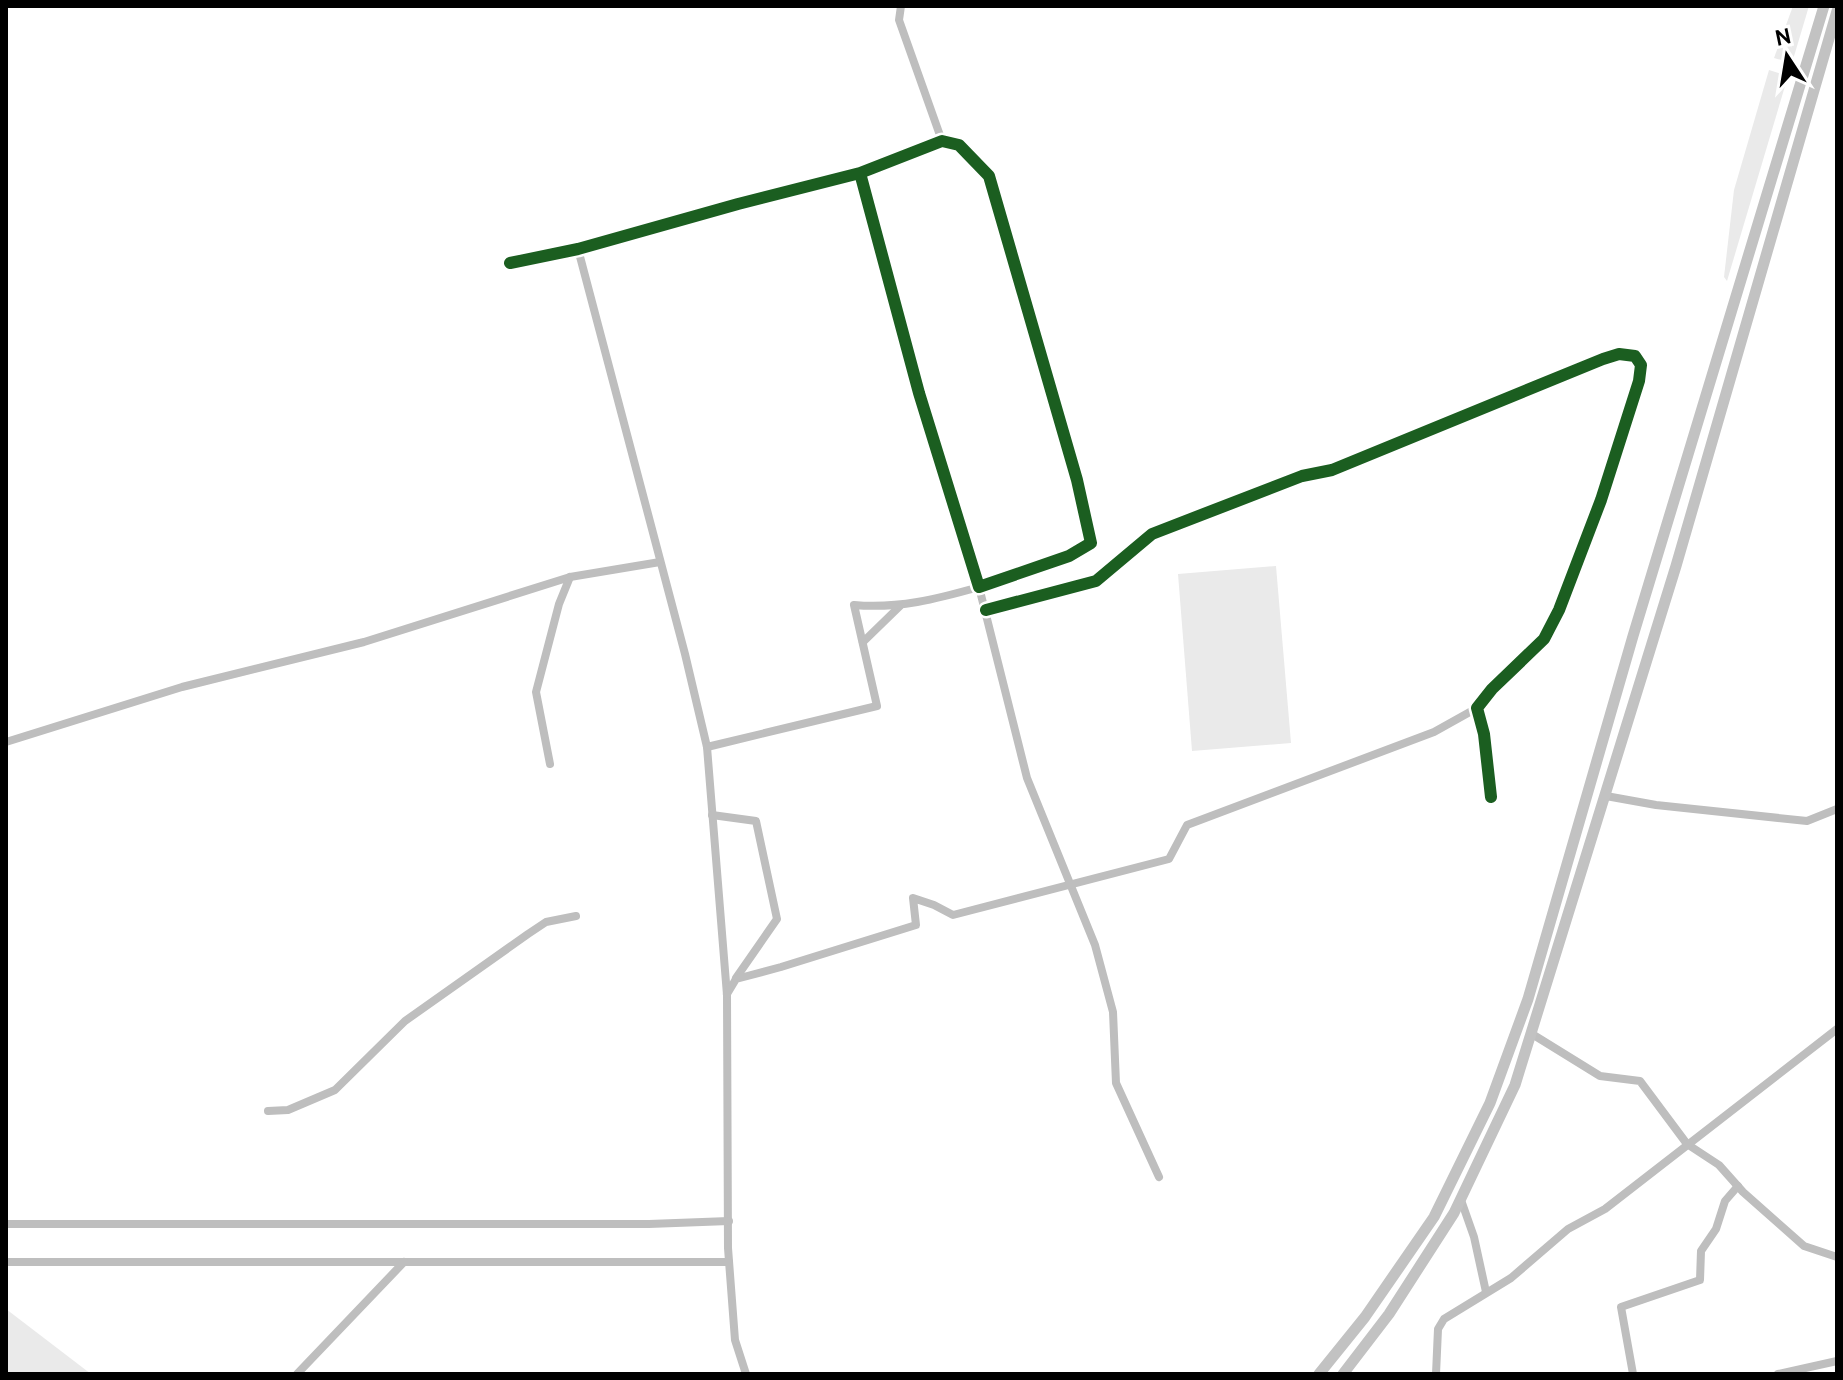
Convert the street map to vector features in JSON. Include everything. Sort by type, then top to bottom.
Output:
[{"type":"main road","points":[[1319,1374],[1365,1317],[1434,1217],[1490,1103],[1528,999],[1627,657],[1824,6]]},
{"type":"main road","points":[[1343,1374],[1389,1314],[1461,1200],[1515,1085],[1676,566],[1837,11]]},
{"type":"main road","points":[[1627,657],[1638,652],[1644,654],[1646,660]]},
{"type":"main road","points":[[1614,701],[1620,708],[1632,705]]},
{"type":"main road","points":[[1583,806],[1602,811]]},
{"type":"street","points":[[901,6],[899,20],[942,141]]},
{"type":"street","points":[[510,263],[578,249],[860,173],[942,141],[959,145],[989,176],[1077,480],[1091,543],[1069,556],[933,600],[900,605],[854,605],[877,706],[707,747]]},
{"type":"street","points":[[860,173],[919,393],[986,610],[1027,778],[1095,945],[1113,1012],[1116,1083],[1159,1177]]},
{"type":"street","points":[[578,249],[707,747],[727,995],[729,1262],[735,1340],[746,1374]]},
{"type":"street","points":[[736,979],[916,925],[913,898],[953,915],[1169,859],[1187,825],[1434,732],[1477,708],[1492,689],[1544,639],[1559,610],[1601,500],[1639,381],[1641,365],[1635,356],[1611,356],[1332,470],[1302,476],[1152,534],[1096,581],[986,610]]},
{"type":"street","points":[[6,742],[182,687],[364,642],[570,577],[660,562]]},
{"type":"street","points":[[550,764],[536,692],[559,604],[570,577]]},
{"type":"street","points":[[863,642],[900,605]]},
{"type":"street","points":[[1477,708],[1484,734],[1491,797]]},
{"type":"street","points":[[1606,796],[1656,805],[1807,821],[1837,809]]},
{"type":"street","points":[[712,815],[756,821],[777,919],[727,995]]},
{"type":"street","points":[[268,1111],[288,1110],[335,1090],[405,1021],[546,922],[576,916]]},
{"type":"street","points":[[1436,1374],[1438,1329],[1444,1319],[1511,1278],[1568,1229],[1605,1209],[1837,1029]]},
{"type":"street","points":[[1532,1034],[1600,1076],[1640,1081],[1687,1144],[1719,1165],[1804,1246],[1837,1257]]},
{"type":"street","points":[[1633,1374],[1621,1307],[1700,1280],[1701,1251],[1716,1229],[1725,1201],[1738,1186]]},
{"type":"street","points":[[1461,1200],[1474,1237],[1486,1292]]},
{"type":"street","points":[[6,1224],[649,1224],[729,1221]]},
{"type":"street","points":[[6,1262],[729,1262]]},
{"type":"street","points":[[297,1374],[404,1262]]},
{"type":"street","points":[[1778,1374],[1837,1361]]},
{"type":"shaded area","points":[[1793,6],[1809,6],[1792,63],[1774,58]]},
{"type":"shaded area","points":[[1769,70],[1788,76],[1727,281],[1724,277],[1734,190]]},
{"type":"shaded area","points":[[1276,566],[1291,743],[1192,751],[1178,574]]},
{"type":"shaded area","points":[[6,1309],[91,1374],[6,1374]]},
{"type":"cycle path","points":[[510,263],[578,249],[860,173],[942,141],[959,145],[989,176],[1077,480],[1091,543],[1069,556],[979,587],[919,393],[860,173]]},
{"type":"cycle path","points":[[986,610],[1096,581],[1152,534],[1302,476],[1332,470],[1603,359],[1619,354],[1635,356],[1641,365],[1639,381],[1601,500],[1559,610],[1544,639],[1492,689],[1477,708],[1484,734],[1491,797]]}]
